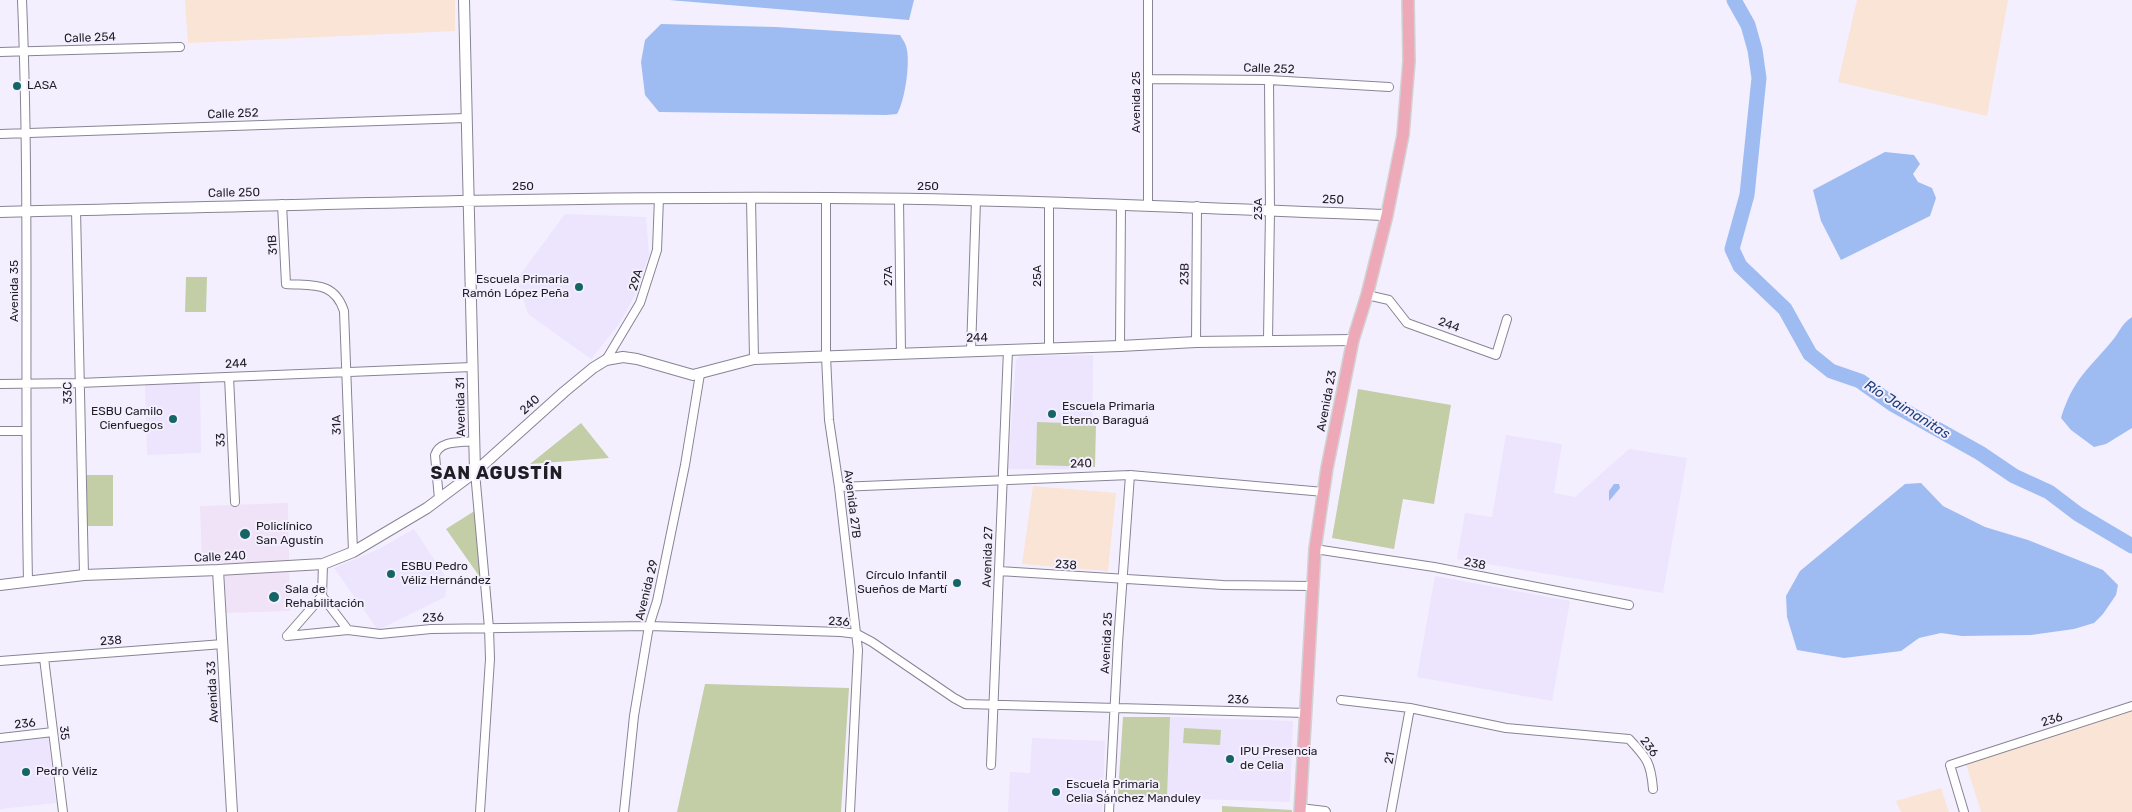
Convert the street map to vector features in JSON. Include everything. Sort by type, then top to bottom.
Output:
[{"type":"main road","name":"Avenida 23","points":[[1300,810],[1315,549],[1353,340],[1367,295],[1387,215],[1402,134],[1408,89],[1408,0]]},
{"type":"street","name":"Avenida 35","points":[[22,0],[26,133],[25,431],[28,581]]},
{"type":"street","name":"Avenida 31","points":[[464,0],[475,472],[490,659],[480,812]]},
{"type":"street","name":"Avenida 25","points":[[1148,0],[1148,205]]},
{"type":"street","name":"Calle 254","points":[[0,52],[180,47]]},
{"type":"street","name":"Calle 252","points":[[1149,79],[1269,80],[1389,87]]},
{"type":"street","name":"23A","points":[[1268,339],[1270,210],[1269,80]]},
{"type":"street","name":"Calle 252","points":[[0,134],[466,118]]},
{"type":"street","name":"29A","points":[[606,360],[640,303],[657,250],[659,198]]},
{"type":"street","points":[[751,198],[754,359]]},
{"type":"street","name":"250","points":[[469,200],[826,198],[976,200],[1197,206],[1387,215]]},
{"type":"street","name":"Avenida 27B","points":[[826,198],[826,356],[829,420],[857,634],[850,812]]},
{"type":"street","name":"27A","points":[[899,199],[901,353]]},
{"type":"street","name":"Calle 250","points":[[0,212],[469,200]]},
{"type":"street","points":[[971,351],[976,200]]},
{"type":"street","name":"25A","points":[[1049,203],[1049,349]]},
{"type":"street","name":"31B","points":[[282,204],[286,284],[319,286],[340,297]]},
{"type":"street","points":[[1120,346],[1121,204]]},
{"type":"street","name":"23B","points":[[1196,342],[1197,206]]},
{"type":"street","name":"33C","points":[[76,210],[84,575]]},
{"type":"street","name":"244","points":[[1367,295],[1389,300],[1407,323],[1496,355],[1507,319]]},
{"type":"street","name":"31A","points":[[340,297],[344,311],[353,552]]},
{"type":"street","name":"244","points":[[606,360],[622,357],[637,359],[688,374],[700,374],[754,359],[1268,339],[1353,340]]},
{"type":"street","name":"Avenida 27","points":[[991,765],[1008,350]]},
{"type":"street","name":"240","points":[[475,472],[564,392],[606,360]]},
{"type":"street","name":"244","points":[[0,384],[79,383],[472,367]]},
{"type":"street","name":"Avenida 29","points":[[624,812],[634,716],[649,626],[657,601],[679,494],[700,374]]},
{"type":"street","name":"33","points":[[230,377],[235,502]]},
{"type":"street","points":[[0,431],[25,431]]},
{"type":"street","points":[[439,499],[435,455],[438,448],[444,445],[474,441]]},
{"type":"street","name":"Calle 240","points":[[0,585],[84,575],[323,564],[353,552],[439,499],[475,472]]},
{"type":"street","name":"Avenida 25","points":[[1109,812],[1130,475]]},
{"type":"street","name":"240","points":[[839,487],[1130,475],[1324,492]]},
{"type":"street","name":"238","points":[[1315,549],[1434,567],[1629,605]]},
{"type":"street","points":[[323,564],[322,596],[348,630]]},
{"type":"street","name":"Avenida 33","points":[[218,570],[232,812]]},
{"type":"street","name":"238","points":[[998,572],[1123,580],[1312,586]]},
{"type":"street","points":[[322,596],[287,636],[348,630]]},
{"type":"street","name":"236","points":[[348,630],[380,634],[431,629],[649,626],[841,632],[857,634],[872,642],[965,704],[1307,713]]},
{"type":"street","name":"238","points":[[0,661],[223,644]]},
{"type":"street","name":"35","points":[[44,658],[63,812]]},
{"type":"street","name":"236","points":[[1341,700],[1410,708],[1506,728],[1628,739],[1640,751],[1651,769],[1653,789]]},
{"type":"street","name":"236","points":[[1964,812],[1950,765],[2132,706]]},
{"type":"street","name":"21","points":[[1391,812],[1410,708]]},
{"type":"street","name":"236","points":[[0,738],[53,732]]},
{"type":"street","points":[[1300,810],[1325,812]]},
{"type":"shaded area","points":[[185,0],[455,0],[455,31],[188,43]]},
{"type":"shaded area","points":[[1857,0],[2008,0],[1987,116],[1838,82]]},
{"type":"shaded area","name":"Escuela Primaria Ramón López Peña","points":[[565,214],[646,217],[649,255],[635,295],[619,324],[591,359],[528,314],[517,279]]},
{"type":"shaded area","name":"Escuela Primaria Eterno Baraguá","points":[[1093,355],[1092,469],[1008,469],[1016,360],[1020,356]]},
{"type":"shaded area","name":"ESBU Camilo Cienfuegos","points":[[200,383],[201,453],[147,455],[145,384]]},
{"type":"shaded area","points":[[1506,435],[1562,444],[1554,493],[1575,497],[1629,449],[1687,458],[1663,593],[1457,559],[1465,513],[1492,517]]},
{"type":"shaded area","points":[[1033,486],[1116,493],[1108,571],[1022,564]]},
{"type":"shaded area","name":"Policlínico San Agustín","points":[[288,503],[290,611],[226,613],[224,562],[202,563],[200,506]]},
{"type":"shaded area","name":"ESBU Pedro Véliz Hernández","points":[[414,529],[448,580],[445,597],[378,630],[334,568],[379,549]]},
{"type":"shaded area","points":[[1435,576],[1570,601],[1552,701],[1417,677]]},
{"type":"shaded area","points":[[2132,711],[2132,812],[1981,812],[1966,764]]},
{"type":"shaded area","name":"IPU Presencia de Celia","points":[[1170,717],[1293,721],[1290,802],[1167,798]]},
{"type":"shaded area","name":"Pedro Véliz","points":[[48,736],[56,803],[0,809],[0,742]]},
{"type":"shaded area","name":"Escuela Primaria Celia Sánchez Manduley","points":[[1032,738],[1105,741],[1102,812],[1008,812],[1010,772],[1030,773]]},
{"type":"shaded area","points":[[1941,788],[1949,812],[1901,812],[1896,801]]},
{"type":"green space","points":[[186,277],[207,277],[206,312],[185,312]]},
{"type":"green space","points":[[1358,389],[1451,405],[1434,504],[1403,499],[1394,549],[1332,538]]},
{"type":"green space","points":[[1037,422],[1096,424],[1095,467],[1036,465]]},
{"type":"green space","points":[[581,423],[609,458],[530,464]]},
{"type":"green space","points":[[87,475],[113,475],[113,526],[87,526]]},
{"type":"green space","points":[[476,510],[484,583],[446,529]]},
{"type":"green space","points":[[705,684],[849,688],[841,812],[677,812]]},
{"type":"green space","points":[[1123,717],[1170,717],[1167,798],[1118,794]]},
{"type":"green space","points":[[1184,728],[1221,730],[1220,745],[1183,743]]},
{"type":"green space","points":[[1222,806],[1292,810],[1292,812],[1222,812]]},
{"type":"water","points":[[669,0],[914,0],[909,20]]},
{"type":"water","points":[[661,24],[776,27],[900,35],[906,46],[908,61],[905,90],[900,108],[897,114],[886,115],[659,112],[645,95],[641,62],[645,40]]},
{"type":"water","points":[[1885,152],[1914,155],[1920,164],[1913,174],[1918,182],[1932,188],[1936,198],[1930,216],[1841,260],[1821,221],[1813,190]]},
{"type":"water","points":[[2132,317],[2132,428],[2106,444],[2094,447],[2071,430],[2061,418],[2076,384],[2123,325]]},
{"type":"water","points":[[1921,483],[1943,506],[1985,527],[2028,540],[2103,570],[2118,585],[2116,595],[2103,614],[2094,623],[2074,629],[2031,635],[1962,636],[1941,633],[1919,638],[1901,651],[1844,658],[1797,650],[1787,617],[1786,596],[1800,571],[1905,484]]},
{"type":"water","points":[[1614,484],[1619,484],[1620,488],[1609,501],[1609,491]]},
{"type":"waterway","name":"Río Jaimanitas","points":[[1734,0],[1748,25],[1755,50],[1759,78],[1747,195],[1732,249],[1740,266],[1785,309],[1810,354],[1831,371],[1860,381],[1894,405],[1980,453],[2014,476],[2049,492],[2078,514],[2132,546]]},
{"type":"place","name":"LASA","points":[[17,86]]},
{"type":"place","name":"Escuela Primaria Ramón López Peña","points":[[579,287]]},
{"type":"place","name":"Escuela Primaria Eterno Baraguá","points":[[1052,414]]},
{"type":"place","name":"ESBU Camilo Cienfuegos","points":[[173,419]]},
{"type":"place","name":"Policlínico San Agustín","points":[[245,534]]},
{"type":"place","name":"ESBU Pedro Véliz Hernández","points":[[391,574]]},
{"type":"place","name":"Círculo Infantil Sueños de Martí","points":[[957,583]]},
{"type":"place","name":"Sala de Rehabilitación","points":[[274,597]]},
{"type":"place","name":"IPU Presencia de Celia","points":[[1230,759]]},
{"type":"place","name":"Pedro Véliz","points":[[26,772]]},
{"type":"place","name":"Escuela Primaria Celia Sánchez Manduley","points":[[1056,792]]},
{"type":"district","name":"SAN AGUSTÍN","points":[[497,474]]}]
